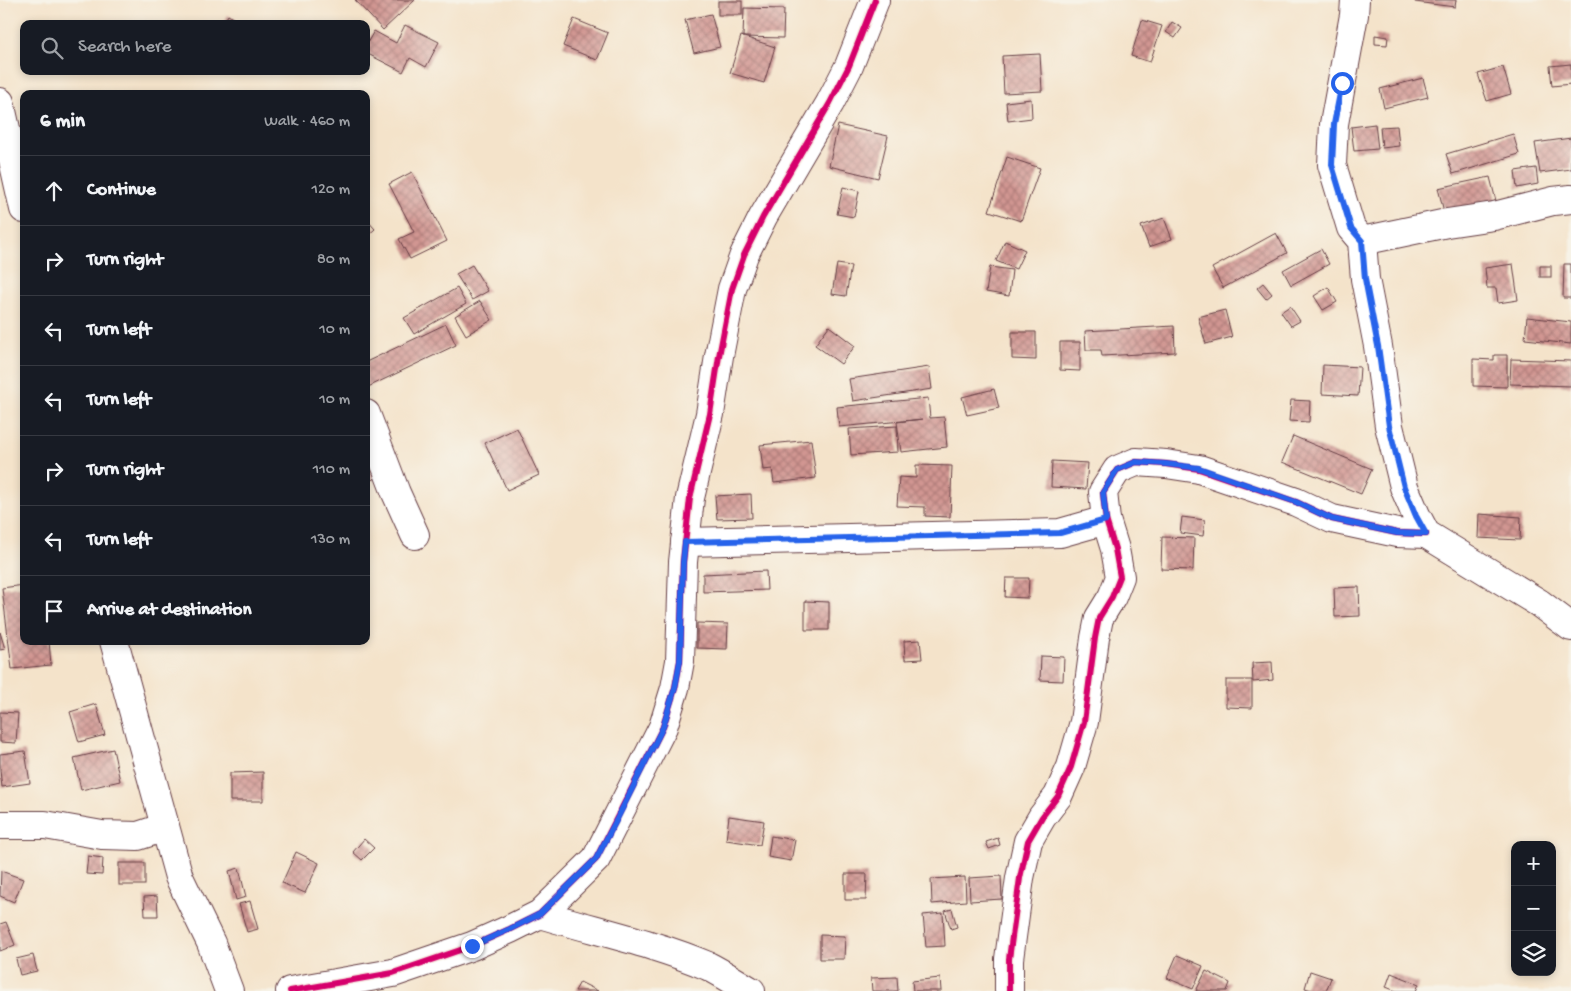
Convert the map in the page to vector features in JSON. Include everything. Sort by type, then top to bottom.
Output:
[{"type":"street","points":[[290,991],[393,973],[472,946],[540,914],[596,859],[663,727],[675,688],[680,661],[683,562],[690,498],[710,414],[730,298],[744,256],[763,217],[830,103],[849,66],[875,0]]},
{"type":"street","points":[[1355,0],[1354,15],[1334,124],[1332,165],[1351,228],[1362,241],[1365,279],[1378,346],[1389,426],[1404,487],[1426,534]]},
{"type":"street","points":[[0,102],[20,191]]},
{"type":"street","points":[[1362,241],[1447,223],[1494,216],[1553,201],[1571,199]]},
{"type":"street","points":[[370,425],[396,494],[415,535]]},
{"type":"street","points":[[1008,991],[1009,959],[1016,905],[1028,841],[1042,817],[1058,796],[1071,767],[1084,722],[1094,638],[1099,618],[1112,597],[1120,577],[1115,549],[1106,520],[1103,492],[1117,470],[1136,462],[1199,468],[1296,502],[1332,519],[1397,533],[1426,534],[1539,603],[1571,627]]},
{"type":"street","points":[[685,542],[1060,533],[1106,520]]},
{"type":"street","points":[[115,645],[180,876],[211,943],[229,991]]},
{"type":"street","points":[[0,825],[45,825],[102,835],[138,836],[165,827]]},
{"type":"street","points":[[540,914],[644,943],[685,957],[710,967],[751,991]]},
{"type":"building","points":[[355,0],[415,0],[383,30]]},
{"type":"building","points":[[1415,0],[1456,0],[1455,7],[1415,2]]},
{"type":"building","points":[[718,1],[742,1],[742,15],[718,15]]},
{"type":"building","points":[[744,8],[784,9],[783,38],[743,37]]},
{"type":"building","points":[[711,14],[720,47],[694,53],[685,20]]},
{"type":"building","points":[[228,15],[236,20],[225,20]]},
{"type":"building","points":[[574,19],[608,33],[597,60],[563,46]]},
{"type":"building","points":[[1142,20],[1162,26],[1150,62],[1131,56]]},
{"type":"building","points":[[1172,22],[1182,28],[1175,38],[1166,32]]},
{"type":"building","points":[[405,25],[439,42],[426,67],[410,58],[403,72],[370,55],[370,38],[374,31],[396,43]]},
{"type":"building","points":[[1375,35],[1388,37],[1387,45],[1375,44]]},
{"type":"building","points":[[741,36],[775,47],[764,83],[730,73]]},
{"type":"building","points":[[1040,54],[1042,91],[1004,93],[1002,56]]},
{"type":"building","points":[[1571,64],[1571,84],[1552,86],[1550,66]]},
{"type":"building","points":[[1503,67],[1511,94],[1487,101],[1478,74]]},
{"type":"building","points":[[1423,78],[1428,97],[1384,108],[1380,89]]},
{"type":"building","points":[[1031,99],[1032,118],[1008,121],[1006,102]]},
{"type":"building","points":[[1375,124],[1378,149],[1354,151],[1351,127]]},
{"type":"building","points":[[838,125],[888,136],[878,178],[829,166]]},
{"type":"building","points":[[1397,126],[1399,146],[1382,148],[1380,127]]},
{"type":"building","points":[[1513,134],[1519,154],[1453,174],[1446,154]]},
{"type":"building","points":[[1571,138],[1571,169],[1540,173],[1535,143]]},
{"type":"building","points":[[1007,157],[1040,168],[1021,221],[989,211]]},
{"type":"building","points":[[1536,168],[1538,184],[1517,188],[1515,171]]},
{"type":"building","points":[[412,172],[447,241],[410,259],[399,239],[414,232],[389,184]]},
{"type":"building","points":[[1490,177],[1496,201],[1444,212],[1438,188]]},
{"type":"building","points":[[843,187],[859,191],[854,217],[837,214]]},
{"type":"building","points":[[1164,218],[1172,239],[1149,247],[1141,226]]},
{"type":"building","points":[[370,223],[375,229],[370,233]]},
{"type":"building","points":[[1276,233],[1287,253],[1223,288],[1212,268]]},
{"type":"building","points":[[1005,241],[1025,250],[1016,269],[996,261]]},
{"type":"building","points":[[1321,249],[1329,264],[1291,285],[1283,270]]},
{"type":"building","points":[[837,264],[851,266],[846,296],[832,294]]},
{"type":"building","points":[[1513,264],[1518,300],[1498,303],[1496,288],[1487,288],[1485,268]]},
{"type":"building","points":[[1564,264],[1571,264],[1571,298],[1563,298]]},
{"type":"building","points":[[472,265],[488,291],[472,300],[456,274]]},
{"type":"building","points":[[1540,266],[1551,266],[1551,277],[1540,277]]},
{"type":"building","points":[[990,267],[1012,270],[1009,296],[986,292]]},
{"type":"building","points":[[1263,283],[1272,294],[1266,299],[1257,288]]},
{"type":"building","points":[[1328,287],[1337,302],[1323,310],[1314,296]]},
{"type":"building","points":[[457,288],[466,304],[414,334],[404,318]]},
{"type":"building","points":[[480,301],[492,320],[466,335],[455,316]]},
{"type":"building","points":[[1290,306],[1300,321],[1291,326],[1281,312]]},
{"type":"building","points":[[1225,310],[1232,337],[1206,344],[1198,317]]},
{"type":"building","points":[[1527,317],[1571,322],[1571,344],[1525,339]]},
{"type":"building","points":[[446,324],[456,345],[370,386],[370,360]]},
{"type":"building","points":[[829,326],[855,346],[841,364],[815,345]]},
{"type":"building","points":[[1174,326],[1175,352],[1102,356],[1101,350],[1086,350],[1085,331]]},
{"type":"building","points":[[1012,332],[1036,332],[1036,360],[1012,359]]},
{"type":"building","points":[[1060,342],[1080,342],[1080,371],[1060,370]]},
{"type":"building","points":[[1494,355],[1507,355],[1507,387],[1473,386],[1473,359],[1494,360]]},
{"type":"building","points":[[1511,359],[1571,361],[1571,386],[1510,384]]},
{"type":"building","points":[[1323,365],[1360,367],[1358,396],[1322,394]]},
{"type":"building","points":[[929,367],[932,389],[853,401],[849,379]]},
{"type":"building","points":[[994,389],[999,408],[967,415],[962,397]]},
{"type":"building","points":[[928,398],[930,418],[944,417],[947,447],[901,452],[897,422],[923,419],[839,427],[837,407]]},
{"type":"building","points":[[1291,400],[1310,401],[1309,422],[1289,421]]},
{"type":"building","points":[[897,426],[898,452],[851,455],[849,429]]},
{"type":"building","points":[[517,428],[539,475],[507,490],[485,443]]},
{"type":"building","points":[[1293,436],[1372,469],[1361,494],[1282,462]]},
{"type":"building","points":[[811,440],[816,478],[774,483],[772,469],[763,470],[760,445]]},
{"type":"building","points":[[370,447],[382,476],[370,480]]},
{"type":"building","points":[[1052,461],[1088,463],[1086,489],[1051,487]]},
{"type":"building","points":[[916,465],[952,466],[950,517],[925,516],[925,507],[897,506],[899,477],[916,478]]},
{"type":"building","points":[[751,494],[752,518],[717,519],[715,496]]},
{"type":"building","points":[[1479,514],[1521,517],[1520,540],[1478,538]]},
{"type":"building","points":[[1182,517],[1205,520],[1203,536],[1180,533]]},
{"type":"building","points":[[1162,537],[1194,538],[1193,570],[1161,569]]},
{"type":"building","points":[[766,571],[767,590],[703,592],[703,574]]},
{"type":"building","points":[[1006,578],[1029,578],[1028,598],[1005,597]]},
{"type":"building","points":[[20,586],[20,645],[49,645],[51,665],[12,669],[2,588]]},
{"type":"building","points":[[1359,587],[1360,616],[1335,617],[1334,588]]},
{"type":"building","points":[[805,601],[829,602],[829,630],[805,630]]},
{"type":"building","points":[[697,623],[728,624],[727,649],[697,648]]},
{"type":"building","points":[[0,632],[5,649],[0,650]]},
{"type":"building","points":[[920,640],[922,659],[905,660],[904,641]]},
{"type":"building","points":[[1041,656],[1064,657],[1063,681],[1040,680]]},
{"type":"building","points":[[1272,662],[1273,680],[1253,682],[1252,663]]},
{"type":"building","points":[[1226,680],[1252,680],[1252,708],[1226,707]]},
{"type":"building","points":[[96,704],[105,735],[79,742],[70,712]]},
{"type":"building","points":[[0,712],[18,713],[16,743],[0,742]]},
{"type":"building","points":[[113,749],[120,781],[81,790],[74,758]]},
{"type":"building","points":[[25,751],[30,783],[2,787],[0,754]]},
{"type":"building","points":[[263,772],[263,801],[230,801],[230,773]]},
{"type":"building","points":[[729,816],[764,821],[760,845],[726,840]]},
{"type":"building","points":[[771,836],[795,840],[791,861],[768,857]]},
{"type":"building","points":[[998,838],[1000,845],[989,849],[986,842]]},
{"type":"building","points":[[364,839],[374,848],[362,860],[353,852]]},
{"type":"building","points":[[296,852],[319,863],[305,893],[282,883]]},
{"type":"building","points":[[88,856],[103,858],[102,875],[86,874]]},
{"type":"building","points":[[119,863],[145,863],[145,885],[119,885]]},
{"type":"building","points":[[239,868],[246,897],[236,900],[229,871]]},
{"type":"building","points":[[1,871],[23,879],[14,902],[0,896]]},
{"type":"building","points":[[845,874],[867,874],[866,900],[845,900]]},
{"type":"building","points":[[1001,876],[1002,899],[970,901],[969,878]]},
{"type":"building","points":[[965,877],[966,901],[932,904],[931,879]]},
{"type":"building","points":[[157,896],[158,916],[145,916],[144,897]]},
{"type":"building","points":[[250,901],[258,929],[247,932],[239,904]]},
{"type":"building","points":[[952,909],[957,927],[951,929],[945,911]]},
{"type":"building","points":[[943,913],[945,946],[926,947],[923,915]]},
{"type":"building","points":[[6,922],[15,945],[0,951],[0,924]]},
{"type":"building","points":[[820,935],[845,936],[844,959],[820,959]]},
{"type":"building","points":[[33,955],[37,971],[20,975],[16,959]]},
{"type":"building","points":[[1177,955],[1203,966],[1193,989],[1167,978]]},
{"type":"building","points":[[1206,971],[1230,983],[1227,991],[1196,991]]},
{"type":"building","points":[[1310,971],[1331,978],[1326,991],[1315,991],[1305,988]]},
{"type":"building","points":[[1391,973],[1419,984],[1416,991],[1396,991],[1386,987]]},
{"type":"building","points":[[897,977],[898,991],[872,991],[871,978]]},
{"type":"building","points":[[940,978],[941,991],[913,991],[912,981]]},
{"type":"building","points":[[580,982],[598,991],[575,991]]},
{"type":"cycle path","points":[[290,991],[393,973],[472,946],[540,914],[596,859],[663,727],[675,688],[680,661],[683,562],[690,498],[710,414],[732,289],[744,255],[763,217],[830,103],[849,66],[875,0]]},
{"type":"cycle path","points":[[1009,991],[1009,959],[1020,878],[1028,841],[1042,817],[1058,796],[1071,767],[1084,722],[1099,618],[1112,597],[1120,577],[1115,549],[1106,520],[1103,492],[1117,470],[1136,462],[1199,469],[1296,502],[1332,519],[1397,533],[1426,534]]},
{"type":"route","points":[[472,946],[540,914],[596,859],[663,727],[675,688],[680,661],[685,542],[1060,533],[1106,520],[1103,492],[1117,470],[1136,462],[1199,468],[1296,502],[1332,519],[1397,533],[1426,534],[1404,487],[1389,426],[1378,346],[1365,279],[1362,241],[1351,228],[1332,165],[1334,124],[1342,83]]}]
